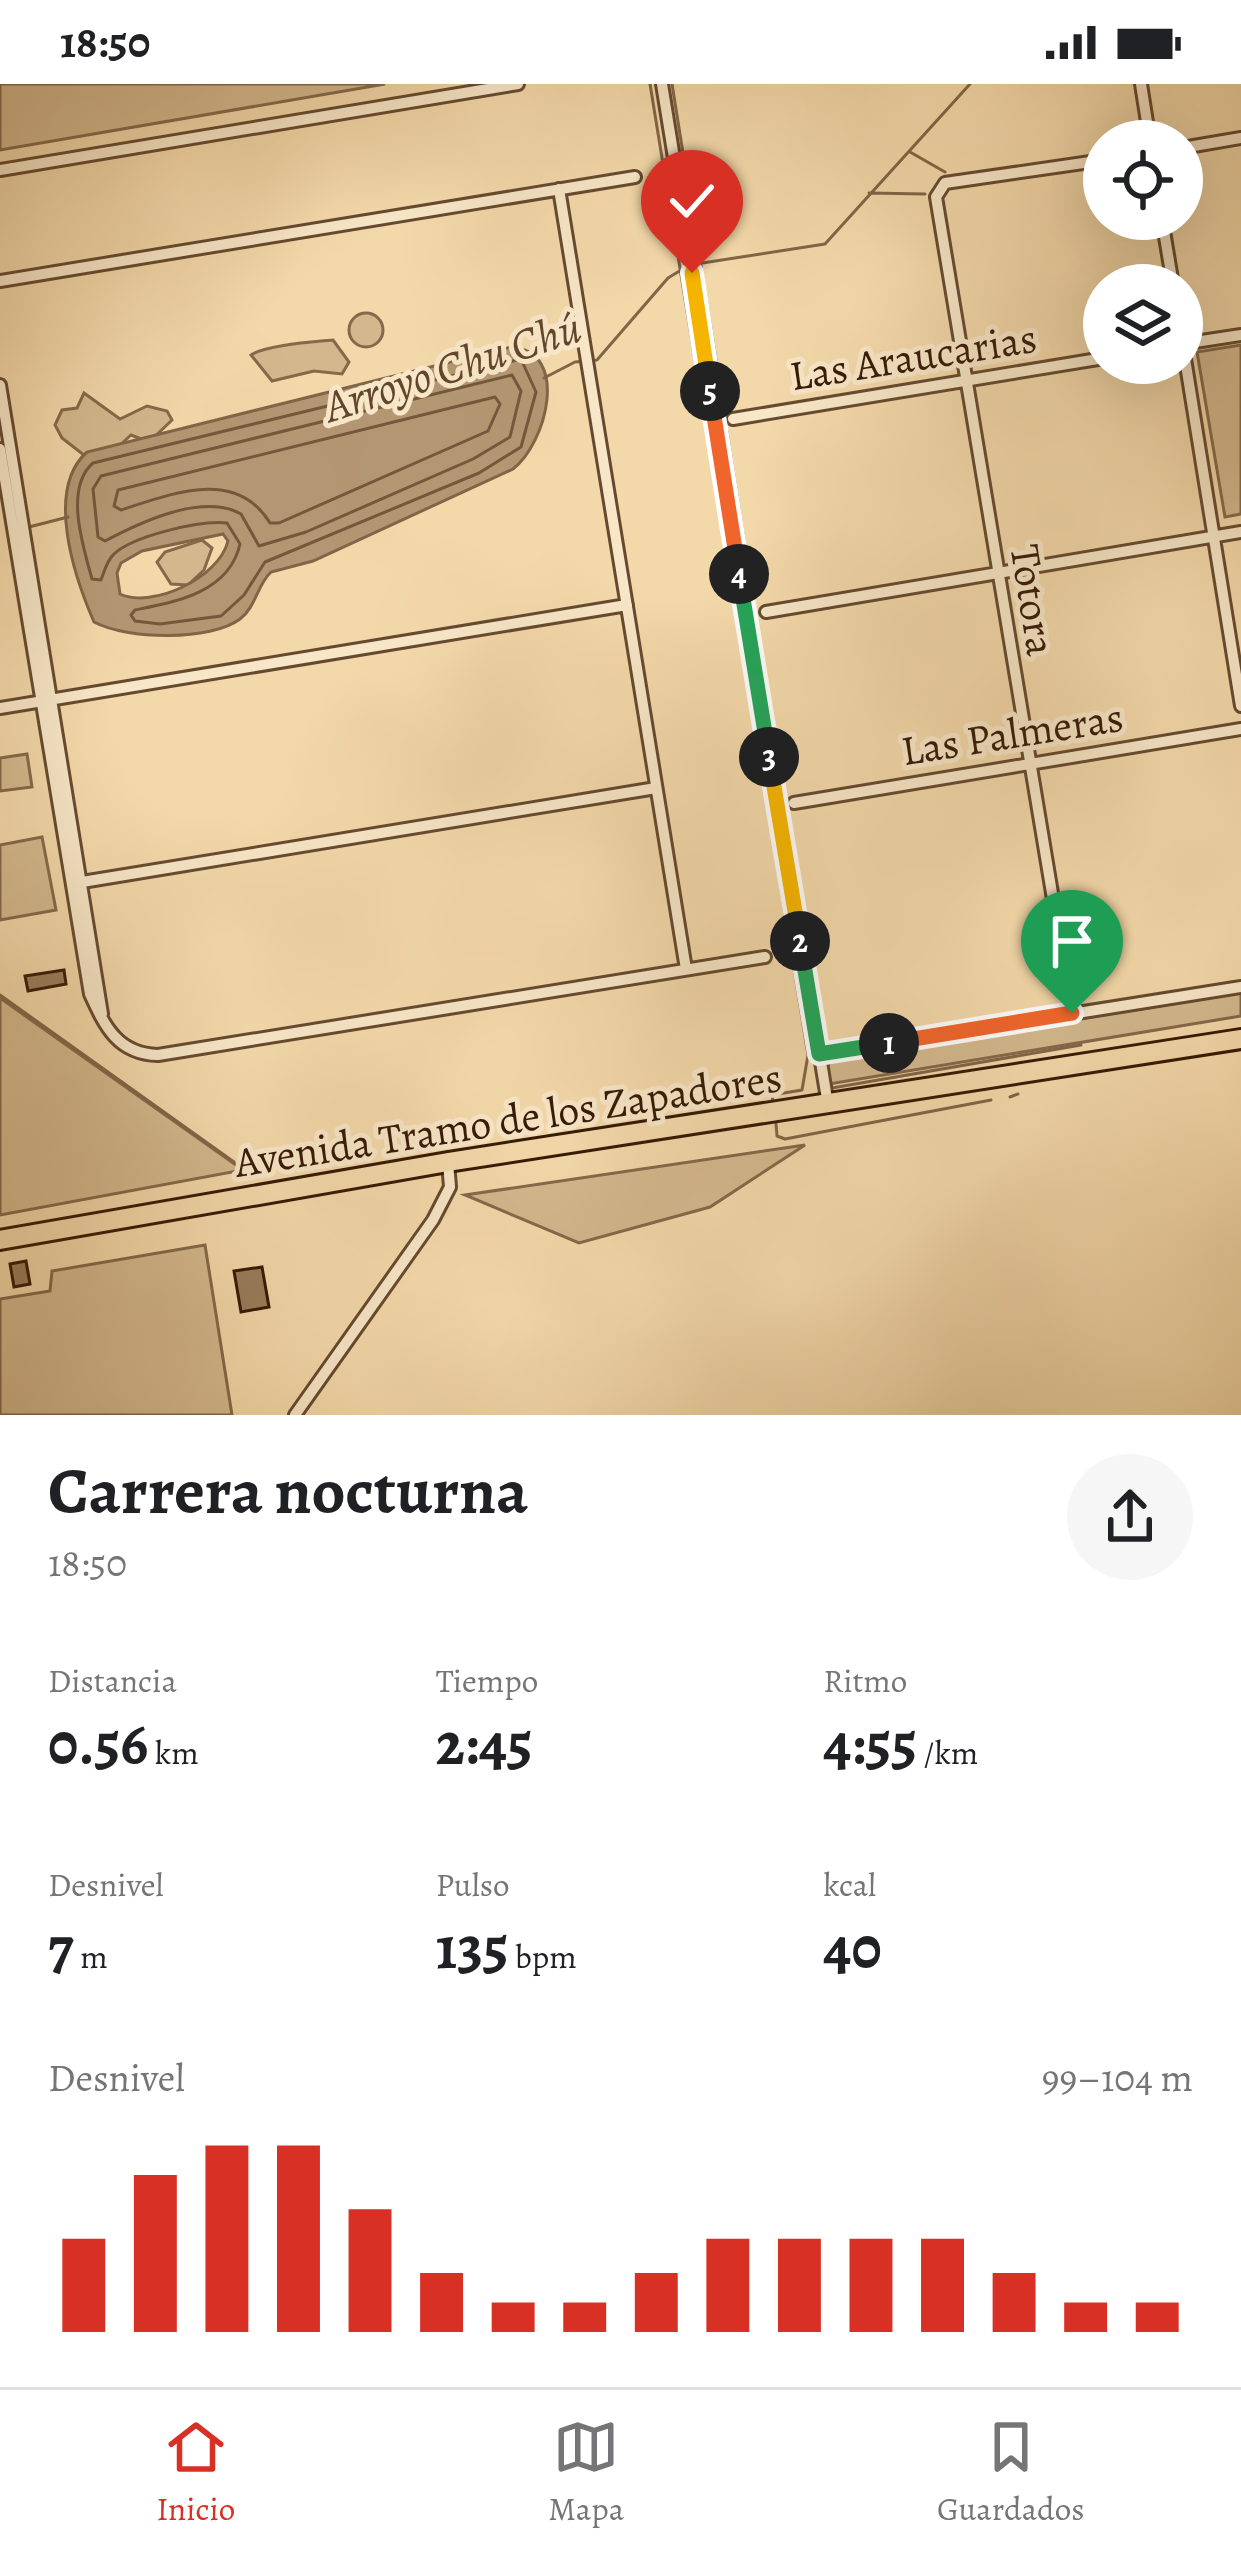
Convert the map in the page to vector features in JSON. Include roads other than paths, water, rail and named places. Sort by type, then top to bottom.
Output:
[{"type":"highway","name":"Avenida Tramo de los Zapadores","points":[[0,1240],[448,1162],[1241,1039]]},
{"type":"street","points":[[0,170],[518,84]]},
{"type":"street","points":[[662,84],[828,1105]]},
{"type":"street","points":[[1141,84],[1147,120]]},
{"type":"street","points":[[1203,144],[1241,138]]},
{"type":"street","name":"Totora","points":[[1072,1013],[935,197],[945,183],[1083,163]]},
{"type":"street","points":[[0,281],[635,176]]},
{"type":"street","points":[[559,189],[686,969]]},
{"type":"street","points":[[1203,340],[1241,335]]},
{"type":"street","name":"Las Araucarias","points":[[733,419],[1083,362]]},
{"type":"street","points":[[1189,384],[1241,706]]},
{"type":"street","points":[[0,385],[17,521]]},
{"type":"street","points":[[0,448],[20,536],[77,882],[90,994],[103,1023],[129,1049],[158,1055],[765,956]]},
{"type":"street","points":[[766,612],[1241,532]]},
{"type":"street","points":[[0,709],[627,604]]},
{"type":"street","name":"Las Palmeras","points":[[794,803],[1241,730]]},
{"type":"street","points":[[77,882],[656,788]]},
{"type":"street","points":[[819,1054],[1241,987]]},
{"type":"street","points":[[295,1415],[433,1220],[450,1187],[448,1162]]},
{"type":"water","points":[[511,347],[530,352],[547,381],[543,420],[525,457],[513,469],[313,561],[271,572],[240,619],[210,631],[147,635],[94,622],[72,558],[65,510],[74,468],[87,452]],"holes":[[[223,534],[228,541],[212,567],[183,587],[149,597],[120,594],[117,573],[121,563],[142,551]]]},
{"type":"waterway","points":[[650,84],[808,1055],[802,1090],[772,1095],[773,1102]]},
{"type":"waterway","points":[[672,84],[724,410]]},
{"type":"waterway","name":"Arroyo Chu Chú","points":[[696,264],[825,244],[970,84]]},
{"type":"waterway","points":[[910,152],[945,172]]},
{"type":"waterway","points":[[869,193],[925,194]]},
{"type":"waterway","name":"Arroyo Chu Chú","points":[[544,378],[575,362],[597,360],[668,278],[686,267]]},
{"type":"waterway","points":[[727,431],[754,604]]},
{"type":"waterway","name":"Arroyo Chu Chú","points":[[25,528],[68,517]]},
{"type":"waterway","points":[[757,624],[784,791]]},
{"type":"waterway","points":[[0,995],[234,1162]]},
{"type":"waterway","points":[[832,1088],[1081,1045]]},
{"type":"waterway","points":[[1010,1097],[1018,1094]]},
{"type":"waterway","points":[[776,1124],[777,1136],[785,1139],[991,1100]]}]
